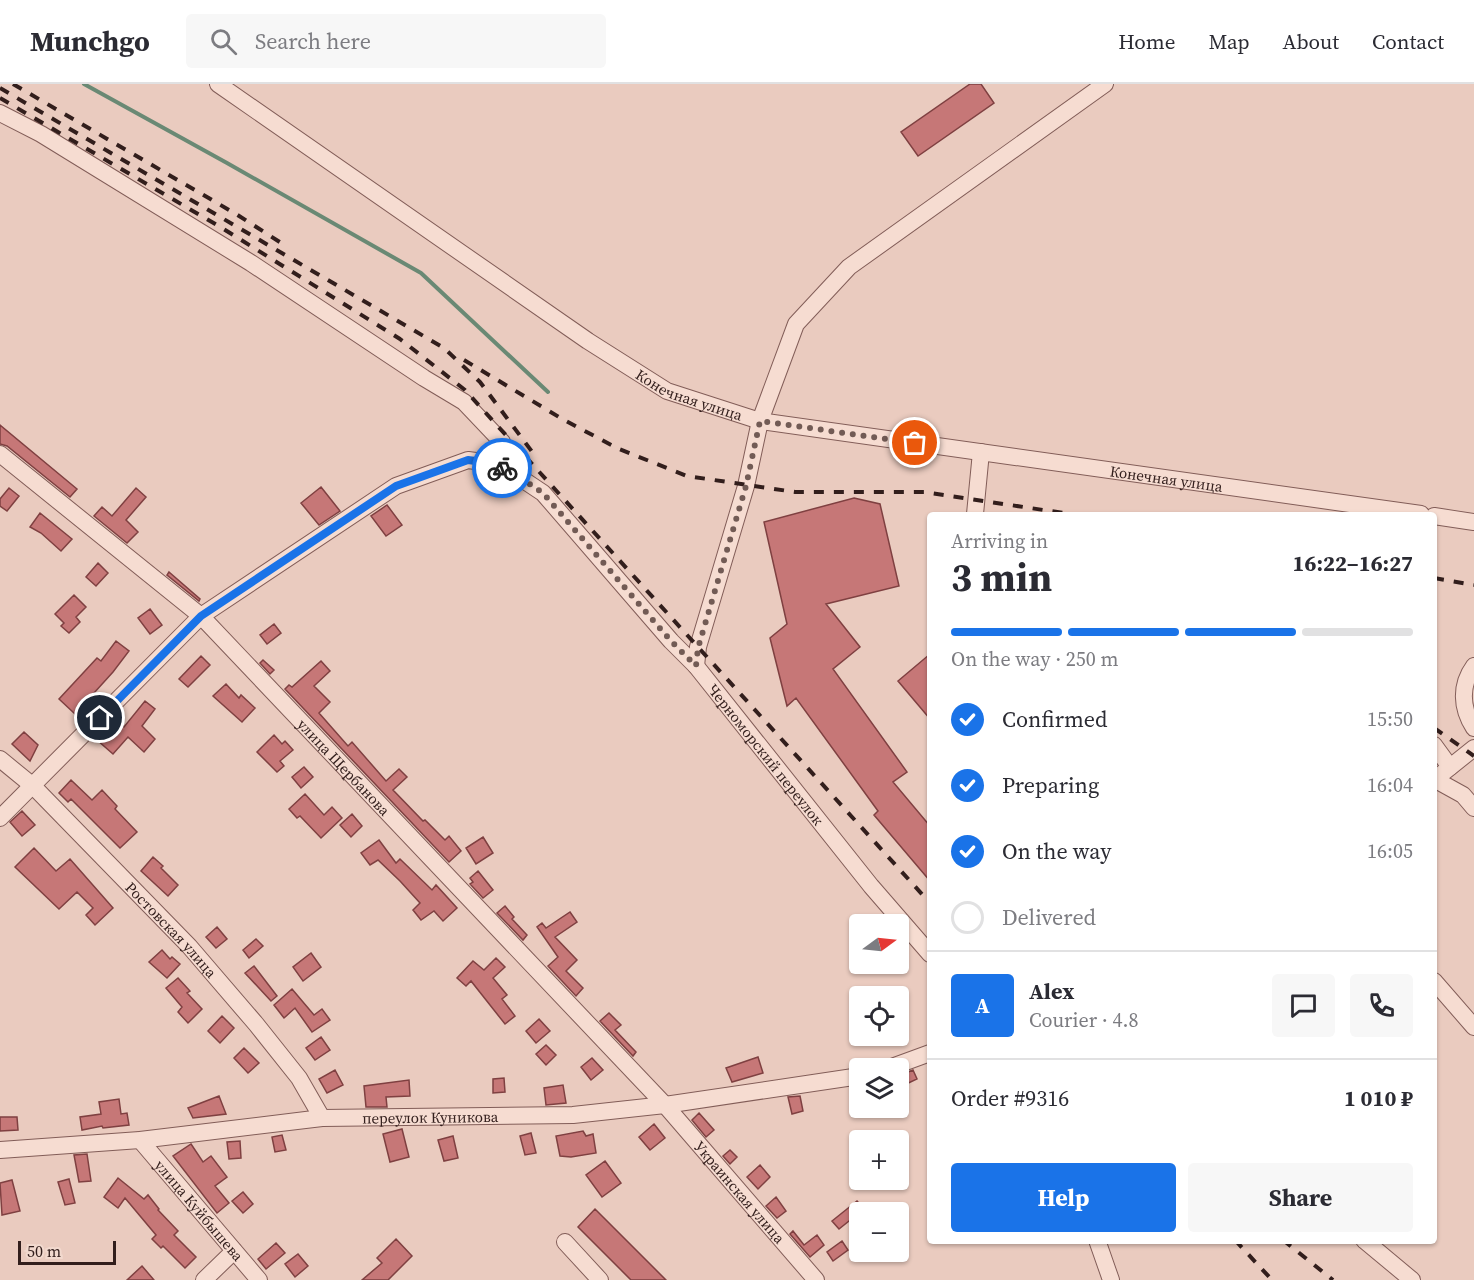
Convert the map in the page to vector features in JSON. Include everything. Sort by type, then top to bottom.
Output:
[{"type":"street","name":"Конечная улица","points":[[218,84],[578,334],[667,391],[760,421],[1407,512]]},
{"type":"street","points":[[696,666],[698,648],[746,486],[760,421],[796,324],[849,267],[1105,84]]},
{"type":"street","points":[[0,113],[42,134],[251,263],[464,402],[502,442],[516,475]]},
{"type":"street","points":[[975,512],[981,453]]},
{"type":"street","name":"улица Щербанова","points":[[0,454],[201,616],[665,1105]]},
{"type":"street","name":"Черноморский переулок","points":[[201,616],[396,486],[468,460],[491,463],[516,475],[543,493],[671,641],[696,666],[871,886],[927,951]]},
{"type":"street","points":[[1437,516],[1474,522]]},
{"type":"street","points":[[0,818],[201,616]]},
{"type":"street","points":[[1474,666],[1463,687],[1463,700],[1474,728]]},
{"type":"street","points":[[1437,777],[1474,748]]},
{"type":"street","points":[[1437,749],[1450,767]]},
{"type":"street","name":"Ростовская улица","points":[[0,759],[33,786],[189,946],[292,1069],[322,1118]]},
{"type":"street","points":[[1437,781],[1463,795],[1474,808]]},
{"type":"street","points":[[1437,984],[1474,1027]]},
{"type":"street","points":[[909,1061],[927,1054]]},
{"type":"street","name":"переулок Куникова","points":[[0,1150],[140,1140],[322,1118],[573,1115],[665,1105],[849,1079]]},
{"type":"street","name":"Украинская улица","points":[[665,1105],[816,1280]]},
{"type":"street","name":"улица Куйбышева","points":[[140,1140],[259,1280]]},
{"type":"street","points":[[565,1242],[600,1280]]},
{"type":"street","points":[[1098,1244],[1111,1280]]},
{"type":"street","points":[[1369,1244],[1412,1280]]},
{"type":"street","points":[[204,1280],[234,1251]]},
{"type":"building","points":[[970,84],[981,84],[994,103],[918,156],[901,132]]},
{"type":"building","points":[[0,425],[77,489],[70,497],[7,446],[0,444]]},
{"type":"building","points":[[321,487],[340,511],[319,525],[301,503]]},
{"type":"building","points":[[9,488],[19,496],[7,511],[0,506],[0,499]]},
{"type":"building","points":[[136,488],[146,497],[126,520],[138,532],[127,543],[94,516],[102,507],[112,516]]},
{"type":"building","points":[[854,498],[880,504],[899,586],[826,604],[860,647],[833,669],[907,772],[893,782],[927,822],[927,877],[874,815],[878,811],[796,698],[787,706],[770,638],[787,624],[764,522]]},
{"type":"building","points":[[387,505],[402,525],[386,536],[371,516]]},
{"type":"building","points":[[40,513],[72,539],[61,551],[41,533],[30,527]]},
{"type":"building","points":[[98,563],[108,573],[96,586],[86,577]]},
{"type":"building","points":[[169,572],[200,599],[199,601],[167,575]]},
{"type":"building","points":[[74,595],[86,607],[76,617],[80,622],[69,633],[61,626],[64,623],[55,614]]},
{"type":"building","points":[[150,609],[162,625],[150,634],[138,618]]},
{"type":"building","points":[[274,624],[281,633],[267,644],[260,635]]},
{"type":"building","points":[[116,641],[129,651],[75,714],[59,699],[97,658],[101,661]]},
{"type":"building","points":[[201,656],[210,665],[188,687],[179,679]]},
{"type":"building","points":[[927,657],[927,715],[898,681]]},
{"type":"building","points":[[263,660],[274,670],[270,674],[260,663]]},
{"type":"building","points":[[321,661],[330,671],[314,686],[330,702],[319,713],[348,746],[352,742],[386,781],[399,769],[407,777],[393,790],[445,840],[449,836],[461,851],[449,862],[285,689],[289,685],[292,687]]},
{"type":"building","points":[[226,684],[239,698],[241,695],[255,708],[242,722],[213,696]]},
{"type":"building","points":[[145,701],[155,709],[142,726],[155,739],[144,752],[128,737],[113,754],[97,740],[118,721],[124,727]]},
{"type":"building","points":[[24,732],[38,745],[30,761],[12,744]]},
{"type":"building","points":[[274,735],[282,744],[285,741],[293,750],[280,761],[284,766],[277,772],[257,752]]},
{"type":"building","points":[[304,767],[313,777],[301,788],[292,777]]},
{"type":"building","points":[[71,780],[92,800],[102,790],[117,806],[115,809],[137,832],[120,848],[71,799],[68,802],[59,793]]},
{"type":"building","points":[[305,794],[324,815],[332,807],[342,818],[321,838],[300,816],[297,818],[289,809]]},
{"type":"building","points":[[22,811],[35,825],[22,836],[10,822]]},
{"type":"building","points":[[352,814],[362,826],[351,837],[340,825]]},
{"type":"building","points":[[483,837],[493,853],[476,864],[466,848]]},
{"type":"building","points":[[379,840],[396,863],[400,859],[432,890],[436,885],[457,908],[443,921],[434,911],[421,920],[413,910],[420,903],[378,860],[370,865],[361,853]]},
{"type":"building","points":[[34,848],[56,871],[70,859],[113,908],[95,925],[86,915],[93,908],[77,892],[59,909],[15,867]]},
{"type":"building","points":[[153,857],[178,885],[168,896],[141,871]]},
{"type":"building","points":[[478,871],[493,890],[483,898],[470,884],[473,882],[470,878]]},
{"type":"building","points":[[505,906],[514,917],[512,919],[527,935],[523,940],[497,913]]},
{"type":"building","points":[[570,912],[577,922],[555,937],[577,960],[566,971],[583,988],[576,996],[548,966],[558,957],[537,927],[542,923],[546,928]]},
{"type":"building","points":[[217,927],[227,939],[216,948],[206,937]]},
{"type":"building","points":[[256,939],[263,946],[249,958],[243,950]]},
{"type":"building","points":[[162,950],[170,959],[172,957],[180,964],[167,978],[149,962]]},
{"type":"building","points":[[311,953],[321,967],[303,981],[293,967]]},
{"type":"building","points":[[496,958],[505,967],[493,978],[507,995],[502,999],[515,1016],[505,1024],[471,981],[466,986],[457,978],[473,961],[484,970]]},
{"type":"building","points":[[254,966],[277,996],[271,1001],[245,973]]},
{"type":"building","points":[[178,978],[190,991],[187,993],[202,1009],[188,1023],[178,1012],[182,1007],[166,988]]},
{"type":"building","points":[[292,989],[314,1015],[322,1009],[330,1020],[312,1032],[295,1008],[284,1018],[274,1005]]},
{"type":"building","points":[[609,1013],[621,1025],[615,1030],[636,1052],[633,1056],[600,1021]]},
{"type":"building","points":[[222,1016],[234,1028],[220,1043],[208,1031]]},
{"type":"building","points":[[539,1019],[550,1031],[536,1043],[526,1031]]},
{"type":"building","points":[[321,1037],[330,1050],[315,1060],[306,1048]]},
{"type":"building","points":[[546,1045],[556,1055],[546,1065],[536,1054]]},
{"type":"building","points":[[244,1048],[259,1063],[248,1073],[234,1058]]},
{"type":"building","points":[[758,1057],[763,1073],[732,1082],[726,1068]]},
{"type":"building","points":[[592,1058],[603,1070],[591,1080],[581,1067]]},
{"type":"building","points":[[335,1070],[343,1085],[327,1093],[319,1079]]},
{"type":"building","points":[[913,1070],[917,1079],[909,1083],[909,1072]]},
{"type":"building","points":[[504,1078],[505,1092],[493,1093],[493,1079]]},
{"type":"building","points":[[409,1080],[410,1096],[386,1097],[387,1107],[366,1107],[364,1086]]},
{"type":"building","points":[[563,1085],[566,1103],[546,1105],[544,1088]]},
{"type":"building","points":[[219,1096],[226,1114],[193,1118],[188,1108]]},
{"type":"building","points":[[800,1096],[803,1111],[792,1114],[788,1097]]},
{"type":"building","points":[[119,1099],[121,1114],[127,1113],[129,1125],[103,1128],[102,1126],[82,1130],[80,1117],[101,1114],[99,1102]]},
{"type":"building","points":[[699,1113],[714,1130],[706,1137],[692,1120]]},
{"type":"building","points":[[0,1117],[17,1117],[18,1130],[0,1131]]},
{"type":"building","points":[[654,1124],[665,1138],[650,1150],[639,1137]]},
{"type":"building","points":[[402,1129],[409,1157],[390,1162],[383,1134]]},
{"type":"building","points":[[583,1131],[586,1136],[593,1134],[596,1153],[571,1157],[560,1156],[556,1136]]},
{"type":"building","points":[[531,1133],[536,1153],[525,1155],[520,1136]]},
{"type":"building","points":[[282,1135],[286,1150],[275,1152],[272,1137]]},
{"type":"building","points":[[453,1136],[458,1158],[444,1161],[438,1140]]},
{"type":"building","points":[[240,1141],[241,1158],[229,1159],[227,1142]]},
{"type":"building","points":[[191,1144],[203,1162],[211,1156],[227,1177],[215,1186],[229,1203],[217,1213],[173,1156]]},
{"type":"building","points":[[730,1150],[737,1157],[730,1164],[723,1156]]},
{"type":"building","points":[[87,1154],[91,1181],[79,1182],[74,1155]]},
{"type":"building","points":[[605,1161],[621,1183],[602,1197],[586,1175]]},
{"type":"building","points":[[760,1165],[770,1177],[758,1189],[747,1177]]},
{"type":"building","points":[[118,1178],[144,1199],[148,1195],[158,1210],[178,1231],[174,1235],[196,1257],[185,1268],[163,1246],[161,1248],[152,1239],[156,1235],[125,1198],[118,1208],[104,1197]]},
{"type":"building","points":[[69,1179],[75,1203],[65,1205],[58,1182]]},
{"type":"building","points":[[12,1180],[20,1211],[2,1215],[0,1183]]},
{"type":"building","points":[[243,1192],[253,1204],[243,1213],[232,1201]]},
{"type":"building","points":[[776,1197],[786,1211],[777,1218],[766,1206]]},
{"type":"building","points":[[849,1207],[849,1221],[839,1229],[832,1221]]},
{"type":"building","points":[[595,1209],[666,1280],[631,1280],[578,1227]]},
{"type":"building","points":[[793,1231],[804,1245],[817,1235],[824,1245],[810,1257],[790,1234]]},
{"type":"building","points":[[396,1239],[412,1256],[388,1280],[362,1280],[382,1263],[377,1258]]},
{"type":"building","points":[[842,1241],[848,1250],[833,1261],[827,1252]]},
{"type":"building","points":[[276,1243],[285,1253],[266,1269],[258,1259]]},
{"type":"building","points":[[298,1254],[308,1266],[295,1277],[285,1264]]},
{"type":"building","points":[[142,1266],[154,1280],[127,1280]]},
{"type":"waterway","points":[[84,84],[421,273],[548,392]]},
{"type":"railway","points":[[13,84],[236,214],[286,246]]},
{"type":"railway","points":[[0,88],[444,348],[480,382],[536,457]]},
{"type":"railway","points":[[0,98],[222,228],[400,339],[465,390],[927,900]]},
{"type":"railway","points":[[464,360],[564,420],[619,449],[687,476],[795,492],[924,492],[1057,512]]},
{"type":"railway","points":[[1437,579],[1474,585]]},
{"type":"railway","points":[[1437,730],[1474,756]]},
{"type":"railway","points":[[1239,1244],[1272,1280]]},
{"type":"railway","points":[[1288,1244],[1333,1280]]},
{"type":"way so far","points":[[502,468],[543,493],[671,641],[696,666],[698,648],[746,486],[760,421],[915,443]]},
{"type":"route","points":[[100,718],[201,616],[396,486],[468,460],[491,463],[502,468]]}]
